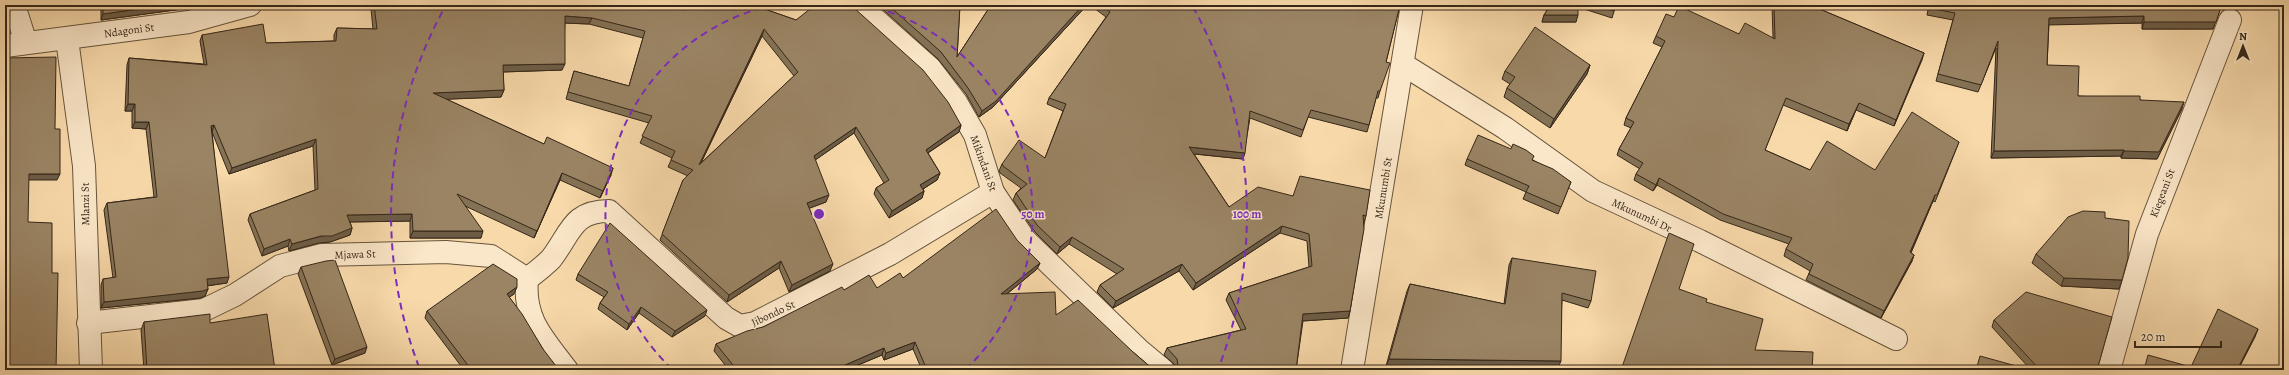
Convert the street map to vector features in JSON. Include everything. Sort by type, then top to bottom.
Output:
[{"type":"street","points":[[14,5],[15,44]]},
{"type":"street","name":"Ndagoni St","points":[[15,44],[67,39],[189,22],[250,5]]},
{"type":"street","name":"Mikindani St","points":[[859,5],[930,68],[956,102],[975,135],[993,192],[1025,240],[1139,350],[1163,370]]},
{"type":"street","name":"Mkunumbi St","points":[[1352,370],[1404,65],[1412,5]]},
{"type":"street","name":"Kiegeani St","points":[[2108,370],[2147,234],[2230,20]]},
{"type":"street","name":"Mlanzi St","points":[[67,39],[84,166],[88,323],[91,370]]},
{"type":"street","name":"Mkunumbi Dr","points":[[1404,65],[1505,128],[1593,192],[1700,241],[1896,339]]},
{"type":"street","name":"Jibondo St","points":[[527,279],[550,260],[578,219],[594,211],[609,211],[726,318],[740,326],[748,325],[756,323],[890,254],[993,192]]},
{"type":"street","name":"Mjawa St","points":[[88,323],[204,310],[235,295],[280,266],[322,255],[446,252],[491,256],[527,279]]},
{"type":"street","points":[[527,279],[527,308],[537,329],[567,370]]},
{"type":"building","points":[[103,5],[167,5],[103,14]]},
{"type":"building","points":[[374,5],[663,5],[684,10],[685,5],[753,5],[796,20],[815,5],[852,5],[923,70],[948,102],[961,125],[926,150],[940,173],[920,185],[924,191],[892,211],[876,188],[889,180],[856,127],[814,156],[829,195],[807,203],[833,264],[792,285],[781,261],[729,295],[662,234],[683,180],[693,170],[671,160],[675,151],[642,136],[652,116],[568,92],[574,71],[629,86],[645,31],[592,18],[565,16],[565,64],[503,65],[504,90],[433,93],[544,144],[547,137],[613,168],[603,191],[562,173],[537,231],[457,194],[483,231],[413,231],[412,214],[347,215],[352,228],[332,236],[321,236],[292,244],[290,239],[264,249],[250,214],[318,189],[316,139],[232,168],[214,125],[211,126],[229,277],[207,279],[208,289],[203,291],[104,302],[103,279],[116,277],[107,203],[157,197],[149,122],[135,122],[135,104],[128,104],[129,58],[207,65],[202,35],[263,24],[266,43],[336,41],[337,28],[377,29]],"holes":[[[764,29],[798,72],[699,165]]]},
{"type":"building","points":[[888,5],[960,5],[957,57],[991,5],[1083,5],[996,101],[982,111],[968,88],[941,52]]},
{"type":"building","points":[[1101,5],[1400,5],[1386,62],[1390,63],[1380,91],[1378,91],[1369,125],[1311,110],[1303,130],[1250,111],[1245,153],[1189,147],[1229,207],[1258,187],[1293,196],[1300,176],[1370,190],[1366,216],[1363,215],[1364,229],[1350,311],[1303,314],[1296,370],[1176,370],[1178,366],[1177,359],[1167,348],[1246,329],[1229,293],[1312,266],[1309,234],[1282,226],[1196,283],[1182,264],[1116,301],[1100,285],[1124,269],[1072,237],[1060,247],[1037,225],[1016,193],[1027,184],[1002,164],[1019,140],[1045,158],[1066,104],[1049,98],[1110,12]]},
{"type":"building","points":[[1551,5],[1578,5],[1578,15],[1544,15]]},
{"type":"building","points":[[1594,5],[1616,5],[1614,11]]},
{"type":"building","points":[[1774,5],[1810,5],[1924,53],[1896,120],[1859,103],[1849,124],[1786,98],[1765,150],[1810,170],[1827,141],[1875,170],[1912,112],[1959,142],[1937,195],[1935,195],[1910,252],[1914,255],[1884,311],[1809,274],[1813,264],[1786,249],[1792,238],[1723,214],[1659,178],[1656,185],[1636,174],[1643,163],[1619,149],[1634,122],[1626,118],[1665,41],[1656,36],[1666,14],[1674,17],[1679,6],[1739,34],[1745,23],[1775,39]]},
{"type":"building","points":[[1930,5],[2220,5],[2220,10],[2216,22],[2144,22],[2144,16],[2049,18],[2047,65],[2079,66],[2078,96],[2140,96],[2140,100],[2184,102],[2159,152],[2124,150],[1994,151],[1998,41],[1981,85],[1938,74],[1955,13],[1929,8]]},
{"type":"building","points":[[1535,27],[1590,65],[1554,119],[1507,88],[1515,77],[1505,71]]},
{"type":"building","points":[[56,57],[55,129],[60,129],[60,174],[29,174],[28,222],[52,223],[52,273],[58,273],[56,370],[5,370],[5,58]]},
{"type":"building","points":[[1478,135],[1511,149],[1513,144],[1526,150],[1534,156],[1532,160],[1553,169],[1571,182],[1561,207],[1526,192],[1529,186],[1467,159]]},
{"type":"building","points":[[996,209],[1017,240],[1040,263],[1001,294],[1055,292],[1056,315],[1078,300],[1154,370],[927,370],[915,342],[886,353],[884,348],[836,370],[737,370],[716,344],[747,331],[763,327],[842,287],[844,290],[869,275],[877,288],[900,273],[903,278]]},
{"type":"building","points":[[2083,211],[2105,212],[2105,218],[2129,221],[2128,258],[2122,280],[2064,278],[2036,254],[2068,217]]},
{"type":"building","points":[[610,223],[707,310],[675,331],[641,307],[629,324],[600,303],[608,292],[578,274]]},
{"type":"building","points":[[1669,233],[1694,244],[1679,289],[1707,299],[1706,302],[1763,319],[1755,350],[1813,352],[1812,370],[1621,370]]},
{"type":"building","points":[[1512,258],[1596,271],[1591,301],[1562,293],[1561,361],[1389,359],[1410,284],[1505,304]]},
{"type":"building","points":[[335,260],[367,347],[335,359],[301,267]]},
{"type":"building","points":[[493,264],[517,279],[517,287],[507,294],[522,314],[543,349],[559,370],[463,370],[470,368],[427,311]]},
{"type":"building","points":[[2026,292],[2112,317],[2097,370],[2040,370],[1994,320]]},
{"type":"building","points":[[2218,309],[2258,329],[2237,370],[2144,370],[2148,355],[2191,367]]},
{"type":"building","points":[[210,314],[210,323],[267,314],[275,370],[147,370],[144,322]]},
{"type":"building","points":[[1980,356],[2031,370],[1976,370]]}]
